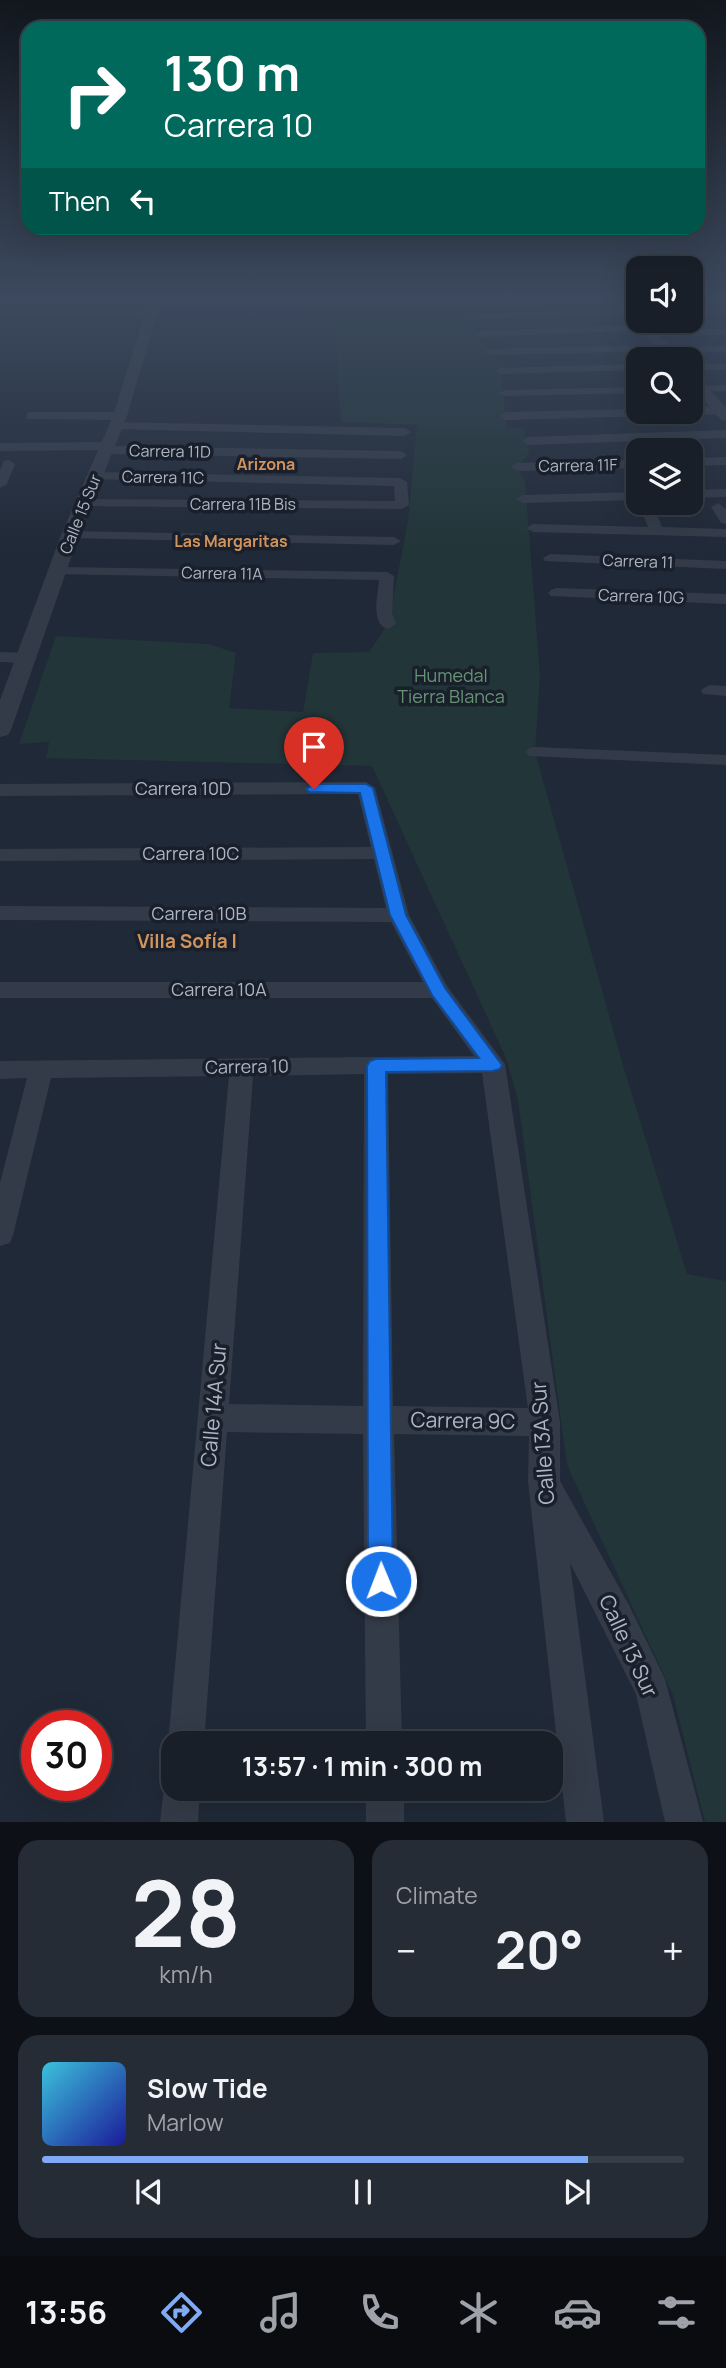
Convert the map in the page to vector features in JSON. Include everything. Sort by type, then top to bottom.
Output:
[{"type":"street","name":"Calle 15 Sur","points":[[0,730],[70,535],[117,421],[129,382]]},
{"type":"street","points":[[703,389],[726,388]]},
{"type":"street","points":[[505,393],[626,390]]},
{"type":"street","points":[[703,394],[724,412]]},
{"type":"street","points":[[703,411],[724,412]]},
{"type":"street","points":[[506,416],[626,413]]},
{"type":"street","points":[[31,416],[285,430],[405,432]]},
{"type":"street","points":[[281,480],[285,430]]},
{"type":"street","points":[[528,442],[726,434]]},
{"type":"street","name":"Carrera 11D","points":[[0,447],[401,455]]},
{"type":"street","points":[[703,462],[726,461]]},
{"type":"street","points":[[1,484],[9,464]]},
{"type":"street","name":"Carrera 11F","points":[[517,467],[626,464]]},
{"type":"street","name":"Carrera 11C","points":[[94,476],[400,482],[402,505]]},
{"type":"street","points":[[703,494],[726,493]]},
{"type":"street","points":[[523,499],[626,496]]},
{"type":"street","name":"Carrera 11B Bis","points":[[83,503],[402,505]]},
{"type":"street","points":[[718,507],[726,520]]},
{"type":"street","points":[[650,515],[657,531]]},
{"type":"street","points":[[533,528],[726,533]]},
{"type":"street","points":[[70,535],[394,541]]},
{"type":"street","name":"Carrera 11","points":[[550,558],[726,565]]},
{"type":"street","name":"Carrera 11A","points":[[58,571],[387,576],[384,613],[388,624]]},
{"type":"street","name":"Carrera 10G","points":[[556,593],[726,599]]},
{"type":"street","points":[[0,657],[26,658]]},
{"type":"street","points":[[535,752],[726,760]]},
{"type":"street","name":"Carrera 10D","points":[[0,790],[366,788],[382,853]]},
{"type":"street","points":[[382,853],[398,915],[438,990],[493,1065]]},
{"type":"street","name":"Carrera 10C","points":[[0,855],[382,853]]},
{"type":"street","name":"Carrera 10B","points":[[0,912],[398,915]]},
{"type":"street","name":"Carrera 10A","points":[[0,990],[438,990]]},
{"type":"street","name":"Carrera 10","points":[[0,1070],[493,1065]]},
{"type":"street","name":"Calle 13A Sur","points":[[493,1065],[545,1422],[544,1481],[585,1822]]},
{"type":"street","points":[[376,1066],[378,1419],[384,1731]]},
{"type":"street","name":"Calle 14A Sur","points":[[187,1731],[243,1068]]},
{"type":"street","points":[[0,1235],[41,1070]]},
{"type":"street","name":"Carrera 9C","points":[[213,1418],[545,1422]]},
{"type":"street","name":"Calle 13 Sur","points":[[544,1481],[617,1617],[653,1691],[684,1822]]},
{"type":"street","points":[[179,1822],[181,1801]]},
{"type":"street","points":[[385,1801],[385,1822]]},
{"type":"green space","name":"Humedal Tierra Blanca","points":[[338,382],[502,382],[507,428],[523,428],[530,452],[517,467],[525,481],[540,676],[535,752],[623,1065],[687,1274],[726,1281],[726,1822],[705,1822],[673,1695],[567,1465],[518,1100],[506,1058],[372,766],[46,758],[49,742],[19,744],[56,636],[209,644],[236,653],[229,708],[303,712],[313,653],[369,652],[388,624],[408,521],[417,425],[341,422]]},
{"type":"district","name":"Arizona","points":[[266,464]]},
{"type":"district","name":"Las Margaritas","points":[[231,541]]},
{"type":"district","name":"Villa Sofía I","points":[[187,941]]},
{"type":"route","points":[[314,789],[366,788],[398,915],[438,990],[493,1065],[376,1066],[381,1581]]}]
